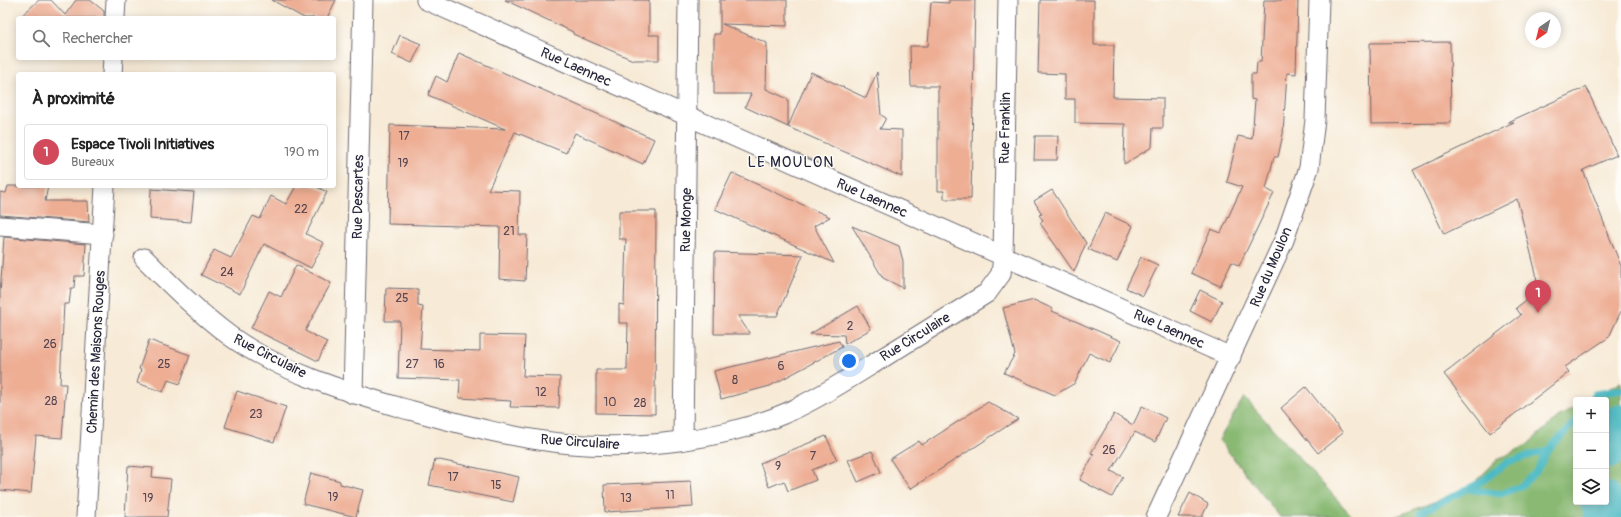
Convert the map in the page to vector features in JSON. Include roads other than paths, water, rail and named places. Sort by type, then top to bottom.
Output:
[{"type":"street","points":[[115,16],[116,0]]},
{"type":"street","name":"Rue Descartes","points":[[353,394],[363,0]]},
{"type":"street","name":"Rue Laennec","points":[[426,0],[1231,357]]},
{"type":"street","name":"Rue Monge","points":[[683,440],[688,0]]},
{"type":"street","name":"Rue Franklin","points":[[1003,256],[1008,0]]},
{"type":"street","name":"Rue du Moulon","points":[[1156,517],[1284,240],[1309,168],[1315,120],[1319,0]]},
{"type":"street","points":[[112,72],[113,60]]},
{"type":"street","name":"Chemin des Maisons Rouges","points":[[86,517],[105,188]]},
{"type":"street","points":[[0,226],[103,234]]},
{"type":"street","name":"Rue Circulaire","points":[[144,258],[184,298],[231,337],[282,366],[353,394],[474,427],[571,444],[620,445],[683,440],[732,430],[786,413],[841,383],[987,293],[1001,274],[1003,256]]},
{"type":"waterway","points":[[1593,397],[1595,394],[1621,390]]},
{"type":"waterway","points":[[1468,489],[1501,494],[1521,486],[1536,472],[1548,450],[1573,424]]},
{"type":"waterway","name":"LE MOULON","points":[[1609,444],[1621,426]]},
{"type":"waterway","points":[[1420,513],[1481,482],[1508,462],[1548,450]]},
{"type":"waterway","name":"LE MOULON","points":[[1603,505],[1606,517]]},
{"type":"place","name":"Espace Tivoli Initiatives","points":[[1538,313]]},
{"type":"district","name":"LE MOULON","points":[[791,162]]}]
